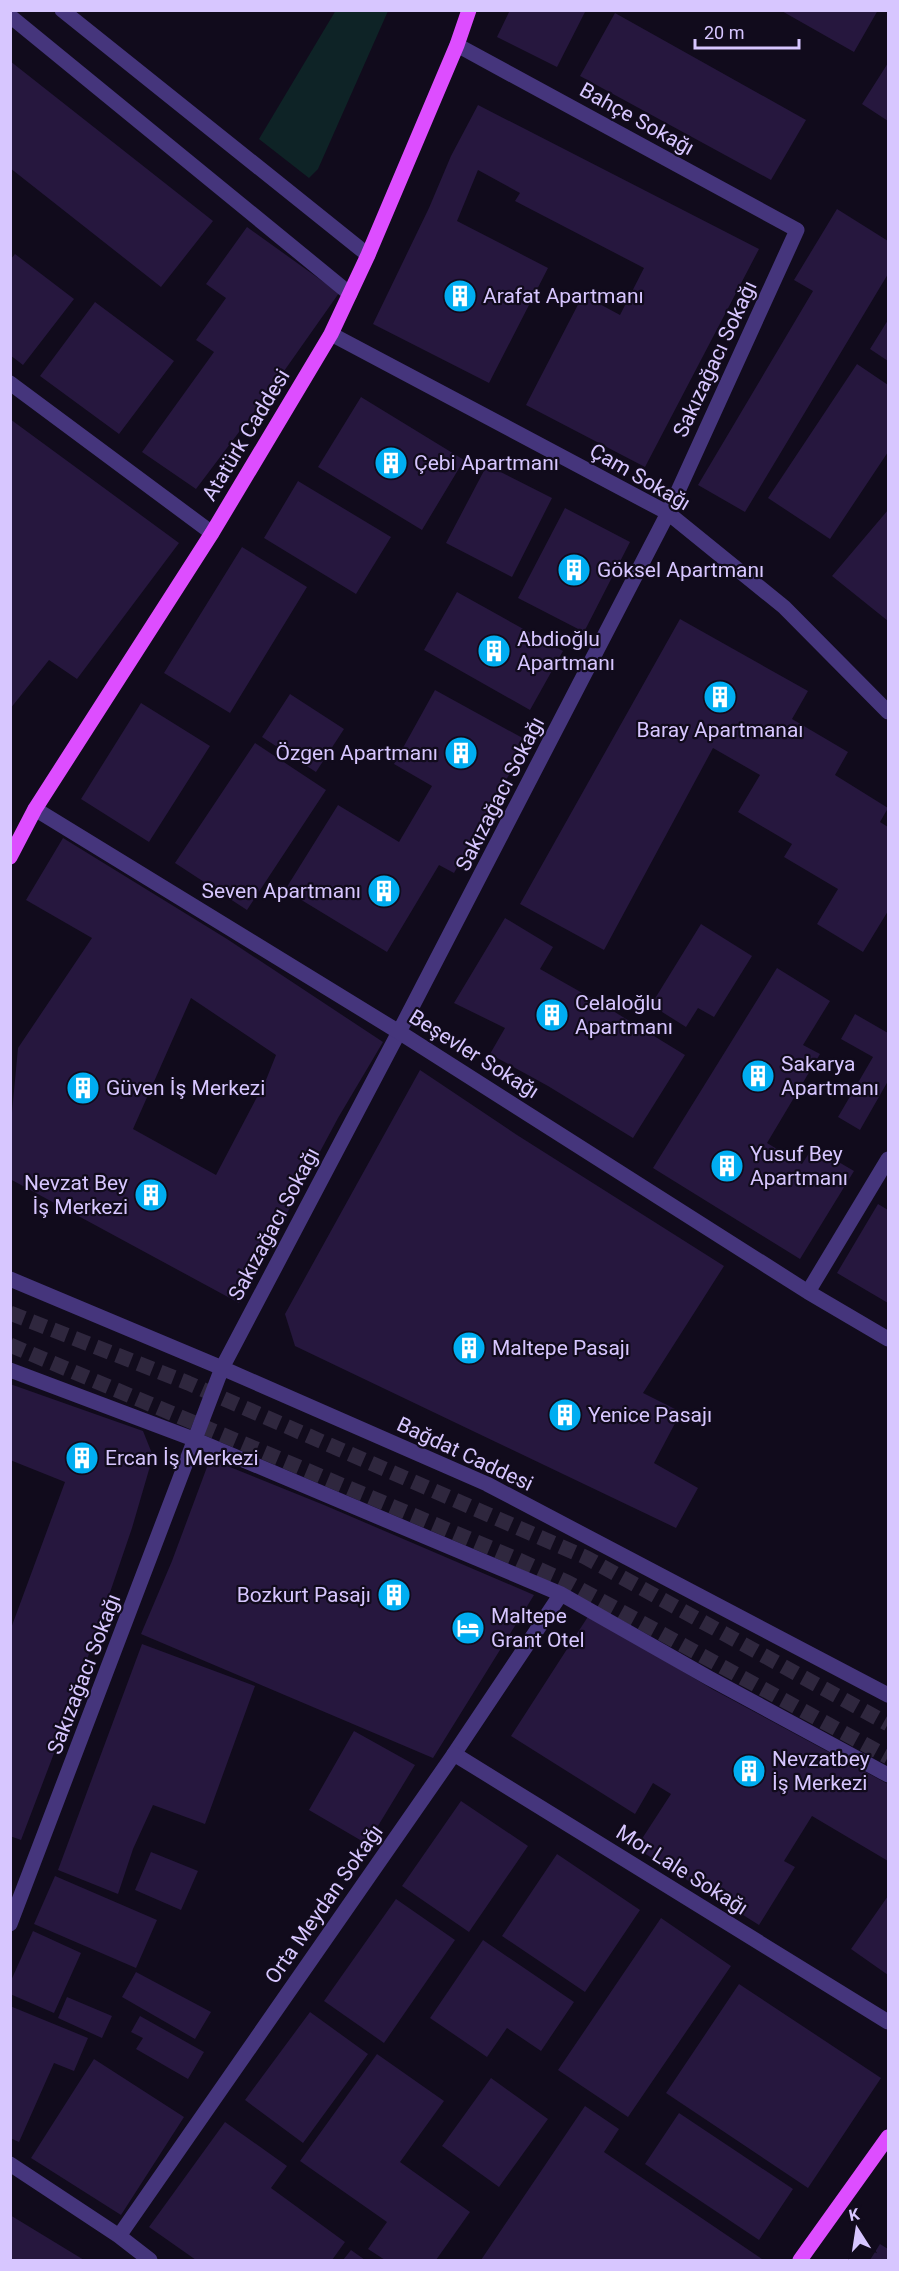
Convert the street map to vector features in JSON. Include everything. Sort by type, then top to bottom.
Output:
[{"type":"main road","name":"Atatürk Caddesi","points":[[10,856],[35,809],[212,533],[331,334],[368,255],[457,45],[469,10]]},
{"type":"main road","points":[[800,2260],[888,2137]]},
{"type":"street","points":[[62,10],[368,255]]},
{"type":"street","points":[[10,16],[350,294]]},
{"type":"street","name":"Bahçe Sokağı","points":[[457,45],[797,230]]},
{"type":"street","name":"Sakızağacı Sokağı","points":[[10,1924],[222,1368],[668,513],[797,230]]},
{"type":"street","name":"Çam Sokağı","points":[[331,334],[668,513],[784,607],[888,712]]},
{"type":"street","points":[[10,383],[212,533]]},
{"type":"street","name":"Beşevler Sokağı","points":[[35,809],[399,1032],[808,1292],[888,1339]]},
{"type":"street","points":[[808,1292],[888,1160]]},
{"type":"street","name":"Bağdat Caddesi","points":[[10,1279],[222,1368],[487,1484],[888,1695]]},
{"type":"street","points":[[10,1370],[196,1440],[561,1594],[709,1678],[888,1775]]},
{"type":"street","name":"Orta Meydan Sokağı","points":[[119,2236],[454,1754],[561,1594]]},
{"type":"street","name":"Mor Lale Sokağı","points":[[454,1754],[888,2022]]},
{"type":"street","points":[[10,2164],[119,2236],[150,2260]]},
{"type":"green space","points":[[336,10],[388,11],[318,169],[309,178],[259,139]]},
{"type":"building","points":[[510,10],[586,10],[557,67],[497,37]]},
{"type":"building","points":[[780,10],[878,10],[854,52]]},
{"type":"building","points":[[615,13],[806,120],[771,180],[580,76]]},
{"type":"building","points":[[10,61],[213,221],[161,287],[10,168]]},
{"type":"building","points":[[888,63],[888,121],[862,104]]},
{"type":"building","points":[[478,105],[759,249],[645,467],[526,405],[583,295],[620,315],[644,268],[515,201],[520,193],[478,170],[457,221],[548,268],[489,383],[373,324],[429,208],[451,156]]},
{"type":"building","points":[[837,209],[888,241],[888,274],[745,512],[698,485],[813,291],[794,280]]},
{"type":"building","points":[[247,227],[339,293],[270,391],[196,489],[142,452],[214,352],[196,340],[226,298],[206,284]]},
{"type":"building","points":[[15,254],[74,299],[23,365],[10,355],[10,260]]},
{"type":"building","points":[[95,302],[174,361],[119,434],[40,376]]},
{"type":"building","points":[[888,320],[888,361],[870,349]]},
{"type":"building","points":[[857,364],[888,385],[888,452],[830,539],[768,498]]},
{"type":"building","name":"Çebi Apartmanı","points":[[361,397],[464,460],[422,530],[318,467]]},
{"type":"building","points":[[10,419],[179,543],[77,679],[49,660],[10,709]]},
{"type":"building","points":[[487,465],[552,498],[512,577],[446,543]]},
{"type":"building","points":[[298,481],[391,537],[356,594],[264,538]]},
{"type":"building","name":"Göksel Apartmanı","points":[[565,508],[630,542],[584,632],[518,598]]},
{"type":"building","points":[[888,510],[888,621],[832,576]]},
{"type":"building","points":[[242,547],[307,587],[230,713],[164,673]]},
{"type":"building","name":"Abdioğlu Apartmanı","points":[[457,592],[563,651],[530,710],[424,650]]},
{"type":"building","points":[[680,619],[808,691],[792,719],[848,752],[835,775],[888,808],[880,822],[888,827],[888,911],[863,952],[817,924],[838,889],[784,857],[792,844],[738,812],[760,775],[713,748],[604,950],[520,904]]},
{"type":"building","points":[[435,690],[528,741],[454,873],[439,865],[387,952],[285,890],[338,805],[399,842],[432,786],[394,764]]},
{"type":"building","points":[[290,694],[344,729],[316,772],[262,737]]},
{"type":"building","points":[[141,703],[210,746],[149,842],[81,799]]},
{"type":"building","points":[[255,743],[326,790],[247,910],[175,863]]},
{"type":"building","points":[[63,838],[227,939],[383,1042],[338,1118],[239,1303],[10,1179],[10,1134],[18,1048],[92,938],[26,900]],"holes":[[[191,998],[276,1055],[266,1080],[216,1175],[133,1129]]]},
{"type":"building","points":[[505,918],[553,947],[540,969],[685,1055],[633,1138],[490,1054],[505,1028],[454,1003]]},
{"type":"building","points":[[701,924],[752,956],[714,1017],[698,1008],[686,1027],[651,1005]]},
{"type":"building","points":[[777,968],[830,1001],[803,1045],[820,1054],[767,1143],[802,1164],[813,1147],[854,1171],[800,1259],[653,1168]]},
{"type":"building","points":[[855,1014],[888,1033],[888,1081],[860,1130],[838,1117],[873,1057],[841,1039]]},
{"type":"building","points":[[420,1070],[517,1135],[724,1266],[643,1393],[681,1412],[654,1463],[698,1488],[676,1528],[295,1346],[285,1314]]},
{"type":"building","points":[[878,1204],[888,1210],[888,1303],[837,1273]]},
{"type":"building","points":[[10,1384],[143,1431],[153,1456],[132,1528],[64,1727],[21,1840],[10,1836],[10,1631],[65,1482],[10,1460]]},
{"type":"building","points":[[210,1459],[534,1595],[433,1758],[141,1634],[172,1561]]},
{"type":"building","points":[[589,1615],[712,1689],[888,1784],[888,1861],[812,1816],[784,1861],[795,1867],[759,1925],[636,1848],[671,1794],[653,1783],[635,1814],[511,1736]]},
{"type":"building","points":[[142,1644],[255,1686],[205,1824],[153,1805],[133,1849],[118,1894],[58,1870]]},
{"type":"building","points":[[354,1731],[415,1765],[367,1844],[309,1810]]},
{"type":"building","points":[[461,1801],[528,1846],[469,1932],[402,1886]]},
{"type":"building","points":[[151,1852],[198,1871],[181,1910],[135,1890]]},
{"type":"building","points":[[557,1854],[640,1910],[585,1992],[502,1936]]},
{"type":"building","points":[[55,1876],[157,1920],[136,1968],[34,1924]]},
{"type":"building","points":[[888,1896],[888,1975],[851,1949]]},
{"type":"building","points":[[396,1899],[455,1940],[384,2043],[324,2001]]},
{"type":"building","points":[[661,1918],[731,1966],[628,2117],[558,2070]]},
{"type":"building","points":[[33,1931],[81,1953],[54,2013],[10,1994],[10,1983]]},
{"type":"building","points":[[483,1940],[574,2002],[541,2051],[507,2028],[487,2057],[430,2018]]},
{"type":"building","points":[[136,1972],[211,2012],[195,2039],[122,1997]]},
{"type":"building","points":[[739,1984],[881,2078],[808,2188],[666,2093]]},
{"type":"building","points":[[67,1997],[112,2016],[102,2038],[58,2018]]},
{"type":"building","points":[[10,2006],[88,2038],[74,2071],[54,2063],[19,2142],[10,2138]]},
{"type":"building","points":[[310,2012],[368,2054],[303,2143],[245,2100]]},
{"type":"building","points":[[140,2016],[204,2052],[188,2079],[136,2049],[143,2038],[131,2032]]},
{"type":"building","points":[[377,2054],[444,2101],[400,2162],[470,2212],[436,2260],[385,2260],[368,2249],[387,2222],[300,2161]]},
{"type":"building","points":[[94,2059],[184,2117],[121,2215],[31,2158]]},
{"type":"building","points":[[491,2078],[548,2119],[499,2187],[442,2146]]},
{"type":"building","points":[[585,2106],[619,2129],[604,2152],[762,2259],[481,2260]]},
{"type":"building","points":[[679,2113],[793,2189],[759,2240],[645,2164]]},
{"type":"building","points":[[225,2122],[287,2166],[271,2188],[345,2242],[332,2260],[196,2260],[149,2227]]},
{"type":"building","points":[[10,2215],[84,2260],[10,2260]]},
{"type":"building","points":[[880,2244],[888,2249],[888,2260],[870,2260]]},
{"type":"building","points":[[351,2250],[365,2260],[343,2260]]},
{"type":"tunnel","points":[[10,1313],[188,1383],[585,1557],[888,1724]]},
{"type":"tunnel","points":[[10,1345],[567,1582],[888,1757]]},
{"type":"place","name":"Arafat Apartmanı","points":[[460,296]]},
{"type":"place","name":"Çebi Apartmanı","points":[[391,463]]},
{"type":"place","name":"Göksel Apartmanı","points":[[574,570]]},
{"type":"place","name":"Abdioğlu Apartmanı","points":[[494,651]]},
{"type":"place","name":"Baray Apartmanaı","points":[[720,697]]},
{"type":"place","name":"Özgen Apartmanı","points":[[461,753]]},
{"type":"place","name":"Seven Apartmanı","points":[[384,891]]},
{"type":"place","name":"Celaloğlu Apartmanı","points":[[552,1015]]},
{"type":"place","name":"Sakarya Apartmanı","points":[[758,1076]]},
{"type":"place","name":"Güven İş Merkezi","points":[[83,1088]]},
{"type":"place","name":"Yusuf Bey Apartmanı","points":[[727,1166]]},
{"type":"place","name":"Nevzat Bey İş Merkezi","points":[[151,1195]]},
{"type":"place","name":"Maltepe Pasajı","points":[[469,1348]]},
{"type":"place","name":"Yenice Pasajı","points":[[565,1415]]},
{"type":"place","name":"Ercan İş Merkezi","points":[[82,1458]]},
{"type":"place","name":"Bozkurt Pasajı","points":[[394,1595]]},
{"type":"place","name":"Maltepe Grant Otel","points":[[468,1628]]},
{"type":"place","name":"Nevzatbey İş Merkezi","points":[[749,1771]]}]
